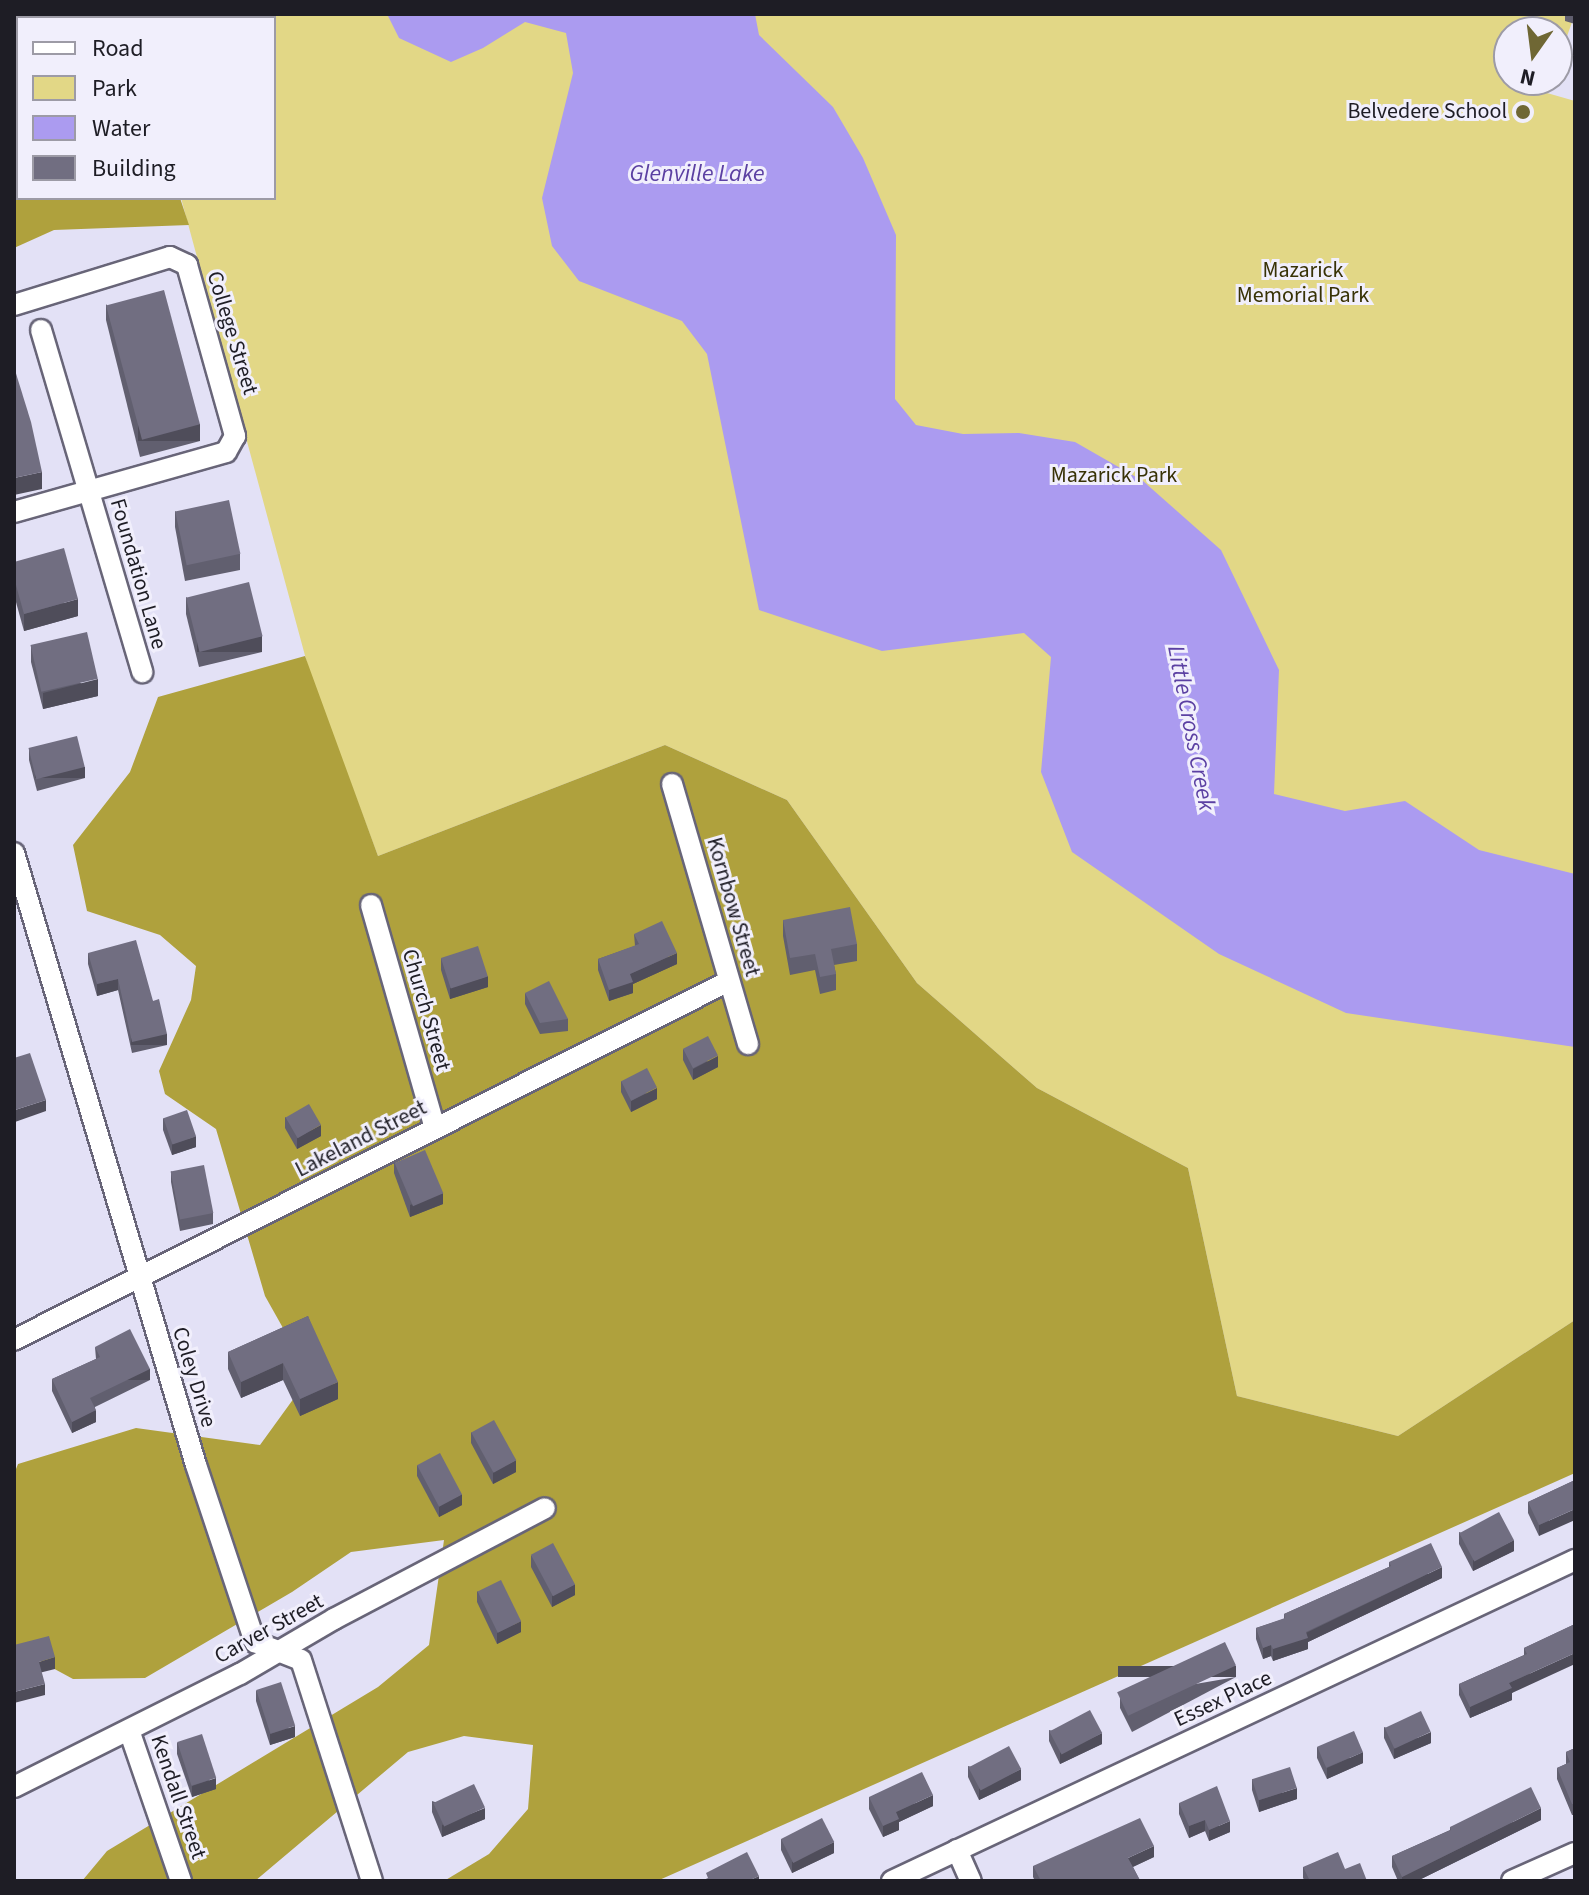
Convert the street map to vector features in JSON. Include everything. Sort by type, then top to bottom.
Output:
[{"type":"street","name":"College Street","points":[[14,305],[170,257],[187,265],[235,436],[226,452],[89,488]]},
{"type":"street","name":"Foundation Lane","points":[[41,330],[142,672]]},
{"type":"street","name":"Foundation Lane","points":[[14,512],[89,488]]},
{"type":"street","name":"Kornbow Street","points":[[672,784],[748,1044]]},
{"type":"street","name":"Coley Drive","points":[[14,853],[196,1465],[255,1642],[301,1660],[372,1881]]},
{"type":"street","name":"Church Street","points":[[371,905],[435,1128]]},
{"type":"street","name":"Lakeland Street","points":[[14,1340],[729,981]]},
{"type":"street","name":"Carver Street","points":[[14,1787],[129,1730],[545,1508]]},
{"type":"street","name":"Essex Place","points":[[892,1881],[1575,1560]]},
{"type":"street","name":"Kendall Street","points":[[129,1730],[181,1881]]},
{"type":"street","points":[[957,1850],[971,1881]]},
{"type":"street","points":[[1512,1881],[1575,1853]]},
{"type":"green space","name":"Mazarick Park","points":[[122,14],[1575,14],[1573,20],[1573,16],[1493,16],[1493,96],[1558,96],[1575,101],[1575,1320],[1398,1436],[1237,1396],[1188,1168],[1037,1088],[917,983],[787,800],[665,745],[378,856],[310,674],[182,200],[276,200],[276,16]]},
{"type":"shaded area","points":[[14,14],[120,14],[16,16],[16,200],[181,200],[189,225],[54,230],[14,248]]},
{"type":"shaded area","points":[[305,656],[378,856],[665,745],[787,800],[917,983],[1037,1088],[1188,1168],[1237,1396],[1398,1436],[1575,1320],[1575,1473],[657,1881],[444,1881],[489,1854],[528,1809],[533,1745],[464,1736],[408,1752],[255,1881],[82,1881],[107,1851],[378,1687],[429,1645],[444,1540],[351,1552],[292,1592],[145,1678],[73,1679],[14,1647],[14,1474],[18,1464],[136,1428],[260,1445],[310,1376],[265,1296],[216,1129],[165,1094],[159,1071],[191,1000],[196,966],[160,935],[87,911],[73,845],[130,772],[158,697]]},
{"type":"water","name":"Glenville Lake","points":[[387,14],[755,14],[759,35],[833,107],[863,158],[896,235],[895,399],[916,425],[963,434],[1019,433],[1075,442],[1143,481],[1221,550],[1279,670],[1274,794],[1345,811],[1405,801],[1479,850],[1575,874],[1575,1047],[1346,1013],[1219,954],[1072,852],[1041,772],[1051,657],[1024,633],[882,651],[759,610],[707,354],[682,321],[579,281],[552,246],[542,198],[573,73],[566,33],[525,22],[483,48],[451,62],[399,38]]},
{"type":"building","points":[[164,290],[200,424],[142,440],[106,306]]},
{"type":"building","points":[[14,367],[42,472],[14,478]]},
{"type":"building","points":[[229,500],[240,554],[187,565],[175,511]]},
{"type":"building","points":[[64,548],[78,599],[24,614],[14,578],[14,562]]},
{"type":"building","points":[[249,582],[263,636],[199,652],[186,598]]},
{"type":"building","points":[[87,632],[98,679],[41,692],[30,645]]},
{"type":"building","points":[[77,736],[85,767],[36,779],[28,748]]},
{"type":"building","points":[[850,907],[857,944],[831,949],[836,974],[820,977],[815,954],[790,958],[783,920]]},
{"type":"building","points":[[662,921],[677,953],[630,974],[633,982],[609,990],[598,959],[639,944],[634,934]]},
{"type":"building","points":[[136,940],[153,1001],[159,999],[167,1034],[132,1042],[118,979],[97,984],[88,953]]},
{"type":"building","points":[[478,946],[488,976],[451,988],[441,958]]},
{"type":"building","points":[[549,981],[568,1019],[540,1023],[525,993]]},
{"type":"building","points":[[708,1036],[718,1056],[693,1068],[683,1049]]},
{"type":"building","points":[[30,1053],[46,1100],[15,1110],[14,1058]]},
{"type":"building","points":[[647,1068],[657,1088],[631,1101],[621,1081]]},
{"type":"building","points":[[309,1104],[321,1125],[298,1138],[286,1118]]},
{"type":"building","points":[[187,1110],[196,1136],[172,1145],[163,1118]]},
{"type":"building","points":[[425,1150],[443,1193],[413,1206],[395,1163]]},
{"type":"building","points":[[204,1165],[213,1213],[180,1220],[171,1171]]},
{"type":"building","points":[[308,1316],[338,1382],[300,1399],[283,1363],[241,1382],[228,1352]]},
{"type":"building","points":[[130,1329],[150,1369],[90,1398],[96,1410],[72,1422],[52,1379],[100,1357],[95,1347]]},
{"type":"building","points":[[494,1420],[516,1460],[494,1473],[471,1433]]},
{"type":"building","points":[[440,1453],[462,1494],[439,1507],[417,1465]]},
{"type":"building","points":[[1575,1480],[1575,1509],[1539,1525],[1528,1502]]},
{"type":"building","points":[[1499,1512],[1514,1540],[1474,1561],[1459,1533]]},
{"type":"building","points":[[553,1543],[575,1584],[553,1596],[531,1555]]},
{"type":"building","points":[[1431,1543],[1442,1567],[1306,1632],[1308,1638],[1273,1649],[1271,1645],[1263,1648],[1256,1628],[1285,1618],[1284,1614],[1391,1566],[1389,1562]]},
{"type":"building","points":[[501,1580],[521,1621],[498,1633],[478,1591]]},
{"type":"building","points":[[1575,1624],[1575,1653],[1509,1683],[1512,1688],[1470,1707],[1459,1684],[1527,1654],[1524,1648]]},
{"type":"building","points":[[49,1636],[55,1657],[39,1662],[45,1684],[14,1692],[14,1645]]},
{"type":"building","points":[[1225,1642],[1236,1666],[1128,1716],[1117,1692]]},
{"type":"building","points":[[281,1682],[295,1726],[270,1734],[256,1690]]},
{"type":"building","points":[[1090,1710],[1102,1733],[1062,1755],[1049,1732]]},
{"type":"building","points":[[1421,1711],[1431,1732],[1394,1749],[1385,1728]]},
{"type":"building","points":[[1354,1731],[1363,1752],[1326,1768],[1317,1747]]},
{"type":"building","points":[[202,1734],[216,1778],[191,1786],[177,1742]]},
{"type":"building","points":[[1009,1746],[1021,1769],[981,1791],[968,1768]]},
{"type":"building","points":[[1575,1748],[1575,1804],[1572,1804],[1557,1768],[1570,1762],[1566,1752]]},
{"type":"building","points":[[1290,1767],[1297,1788],[1259,1800],[1252,1779]]},
{"type":"building","points":[[922,1772],[933,1795],[896,1812],[899,1819],[883,1826],[869,1797]]},
{"type":"building","points":[[474,1784],[485,1808],[444,1827],[433,1803]]},
{"type":"building","points":[[1217,1786],[1230,1821],[1209,1830],[1205,1820],[1189,1826],[1179,1803]]},
{"type":"building","points":[[1531,1787],[1541,1808],[1402,1877],[1392,1856],[1451,1830],[1450,1827]]},
{"type":"building","points":[[822,1818],[834,1842],[793,1863],[781,1839]]},
{"type":"building","points":[[1140,1818],[1154,1846],[1128,1858],[1139,1881],[1041,1881],[1033,1866]]},
{"type":"building","points":[[747,1852],[759,1876],[748,1881],[701,1881],[708,1878],[706,1873]]},
{"type":"building","points":[[1338,1852],[1345,1869],[1360,1863],[1367,1881],[1310,1881],[1303,1867]]},
{"type":"place","name":"Belvedere School","points":[[1523,112]]},
{"type":"park label","name":"Mazarick Memorial Park","points":[[1303,282]]},
{"type":"water label","name":"Little Cross Creek","points":[[1191,728]]}]
